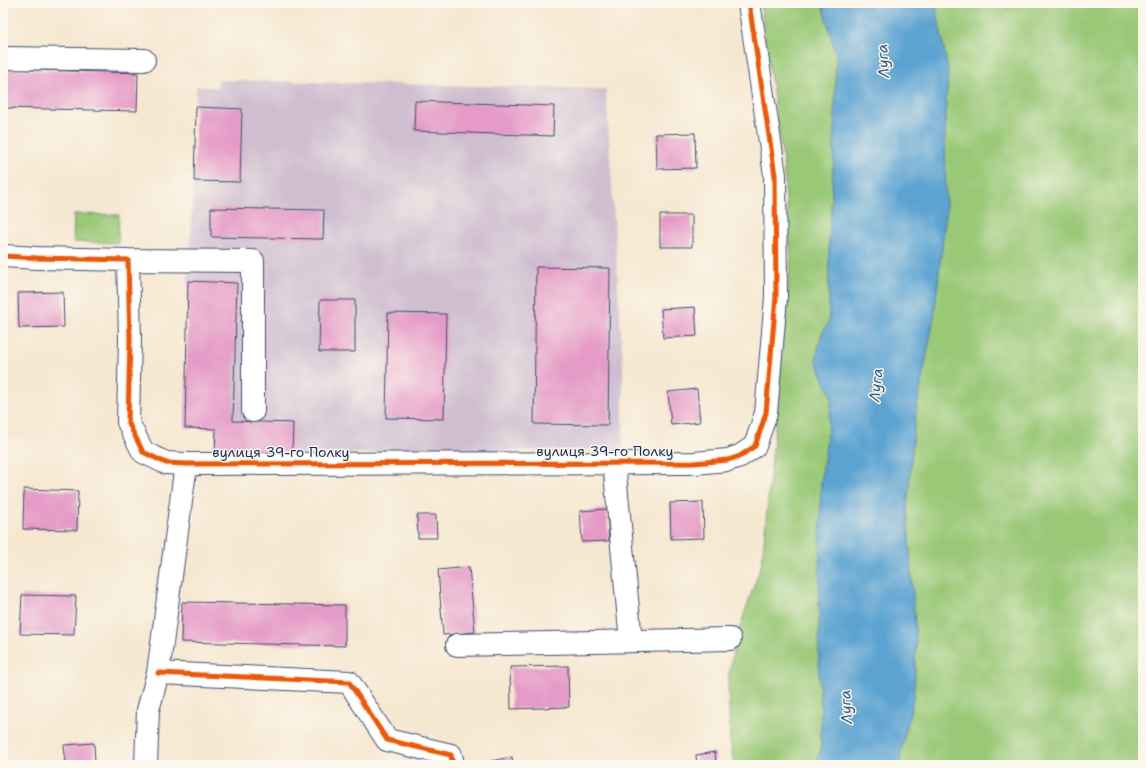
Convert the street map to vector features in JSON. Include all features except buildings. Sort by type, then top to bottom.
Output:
[{"type":"street","name":"вулиця 39-го Полку","points":[[128,260],[130,339],[128,422],[143,452],[166,463],[694,463],[728,460],[740,456],[755,446],[766,413],[776,297],[775,175],[749,3]]},
{"type":"street","points":[[3,58],[144,60]]},
{"type":"street","points":[[3,256],[128,260],[253,261],[253,411]]},
{"type":"street","points":[[614,463],[630,641]]},
{"type":"street","points":[[146,765],[148,710],[158,674],[186,464]]},
{"type":"street","points":[[457,645],[730,639]]},
{"type":"street","points":[[158,674],[349,682],[387,740],[452,760]]},
{"type":"shaded area","points":[[218,80],[606,89],[623,367],[623,449],[292,454],[215,452],[215,429],[185,428],[188,281],[194,181],[196,86],[218,88]]},
{"type":"green space","points":[[760,3],[822,3],[836,54],[834,155],[829,243],[829,322],[821,336],[816,360],[832,398],[821,483],[819,671],[821,750],[815,765],[734,765],[730,741],[728,680],[735,642],[762,562],[791,258],[783,161]]},
{"type":"green space","points":[[935,3],[1143,3],[1143,765],[901,765],[900,756],[914,695],[916,642],[907,508],[915,417],[934,316],[946,212],[945,120],[948,70]]},
{"type":"green space","points":[[74,214],[119,215],[118,243],[73,242]]},
{"type":"water","name":"Луга","points":[[822,3],[935,3],[948,70],[945,120],[946,212],[934,316],[915,417],[907,508],[916,642],[914,695],[900,756],[901,765],[815,765],[821,750],[819,606],[821,483],[832,398],[816,360],[821,336],[829,321],[829,243],[834,155],[836,54]]},
{"type":"cycle path","points":[[3,256],[128,260],[130,339],[128,422],[143,452],[166,463],[694,463],[728,460],[740,456],[755,446],[766,413],[776,297],[775,175],[749,3]]},
{"type":"cycle path","points":[[158,673],[349,682],[387,740],[451,755],[453,765]]}]
